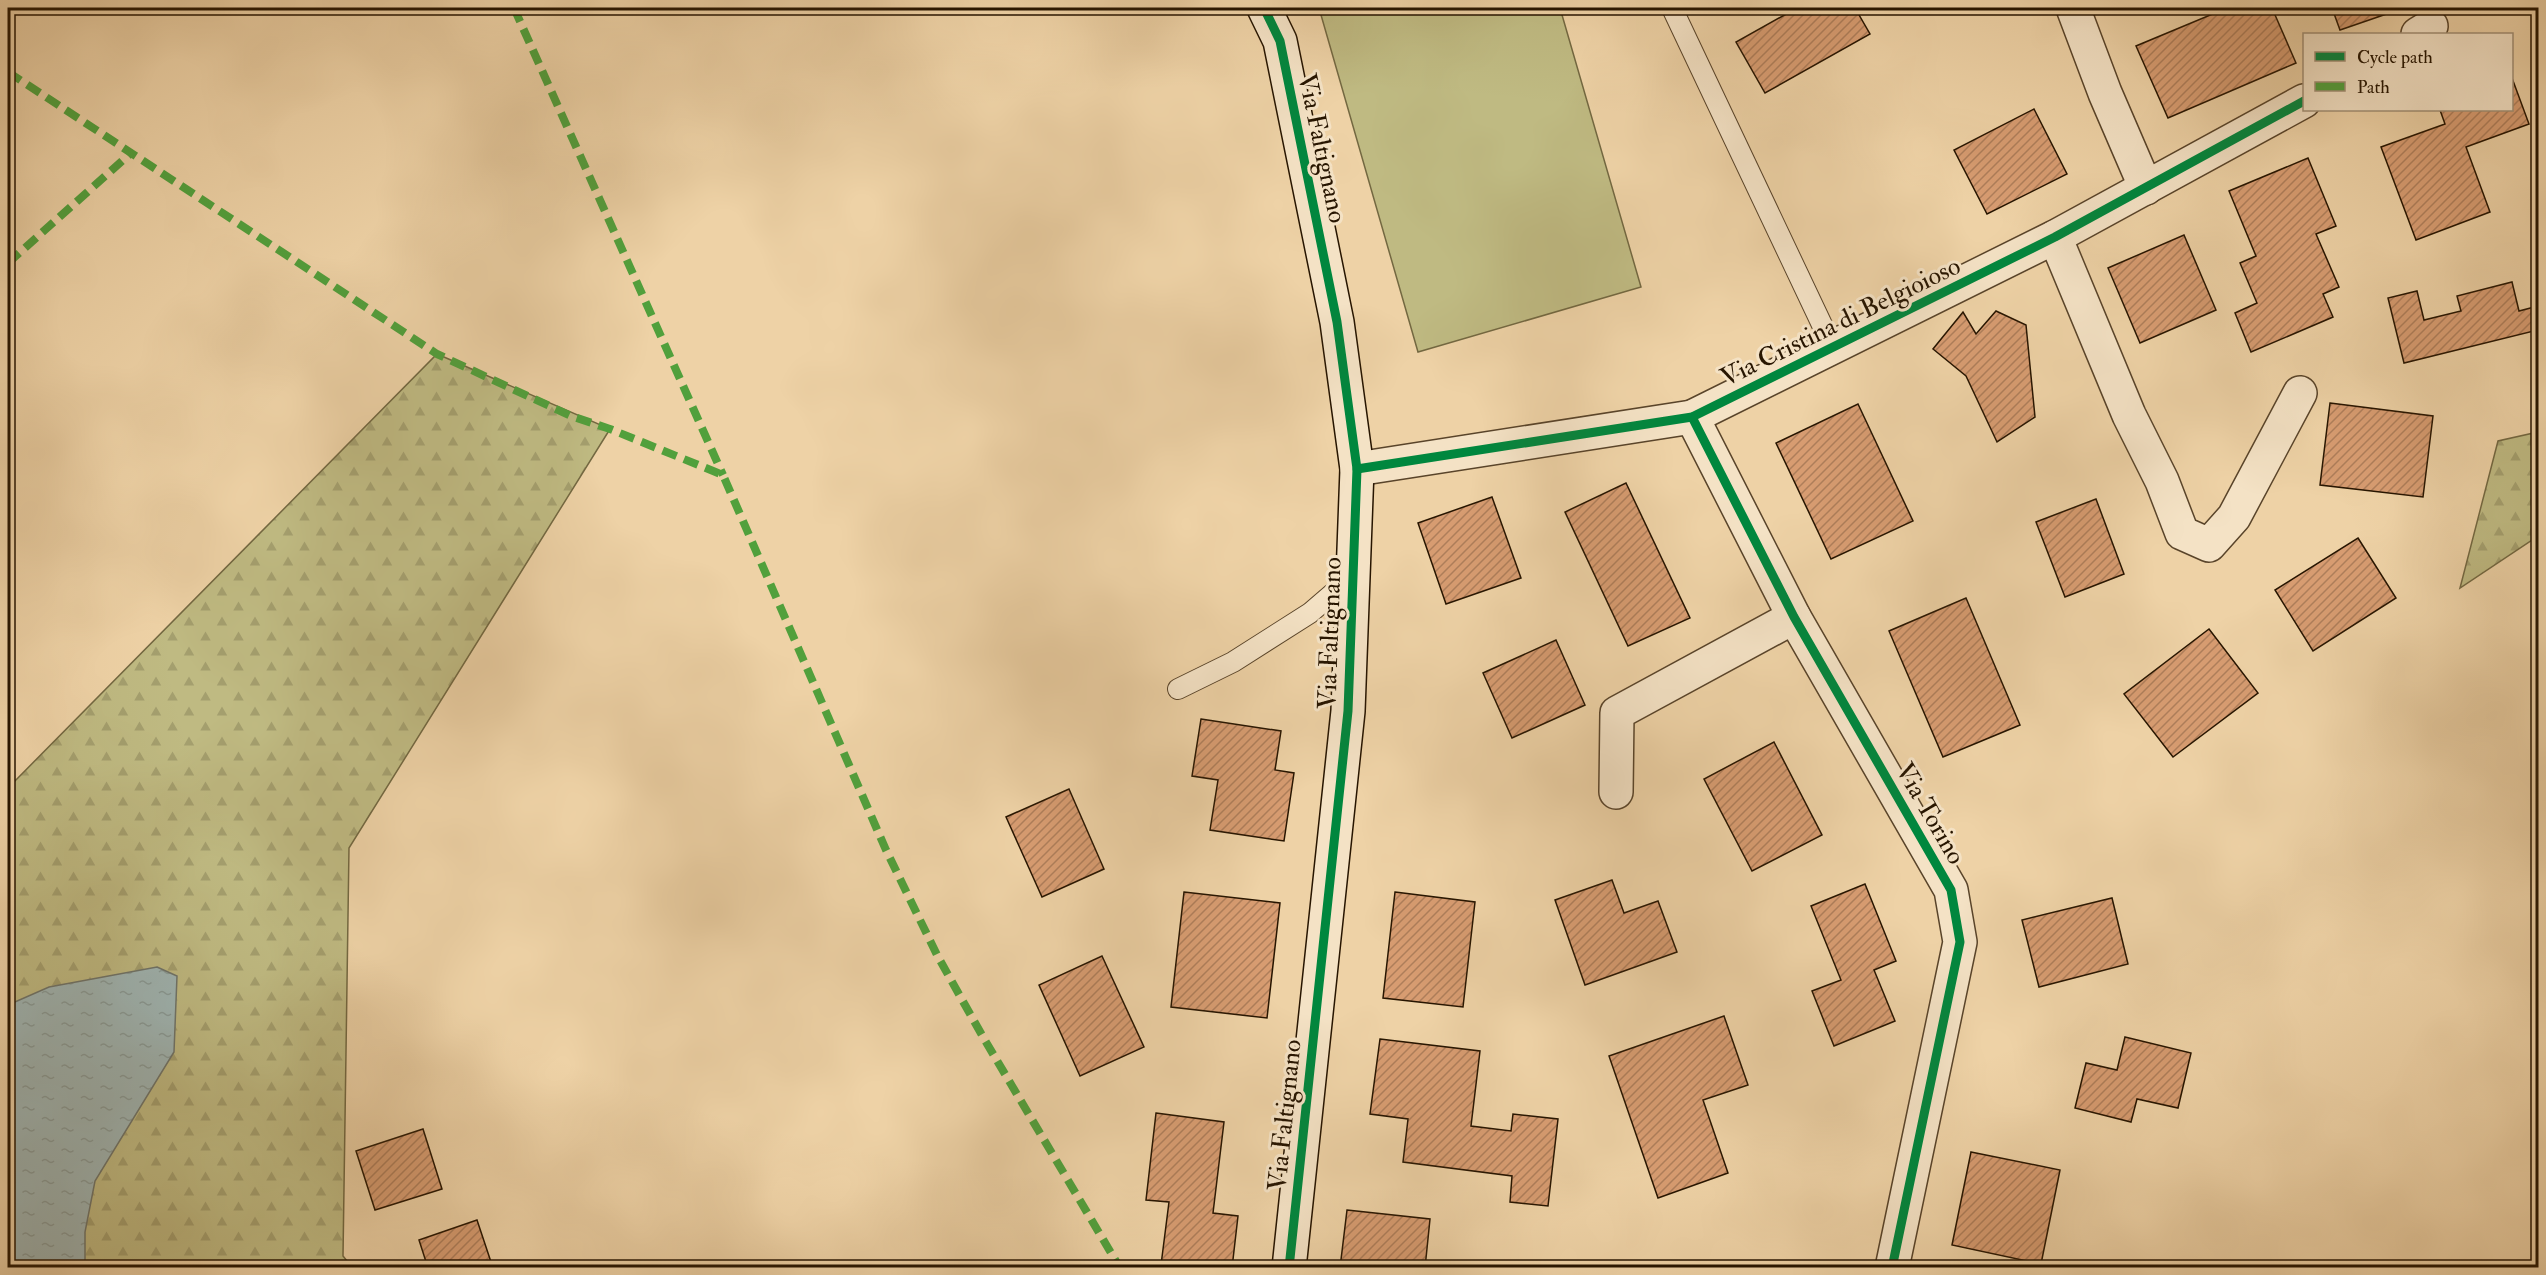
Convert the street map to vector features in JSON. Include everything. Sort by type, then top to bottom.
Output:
[{"type":"street","name":"Via Faltignano","points":[[1264,8],[1280,41],[1337,322],[1357,468],[1348,711],[1289,1268]]},
{"type":"street","points":[[2073,8],[2105,93],[2146,188]]},
{"type":"street","name":"Via Cristina di Belgioioso","points":[[1357,468],[1692,417],[2055,237],[2303,101]]},
{"type":"street","points":[[2055,237],[2129,415],[2162,481],[2182,533],[2210,545],[2234,518],[2300,393]]},
{"type":"street","name":"Via Torino","points":[[1692,417],[1794,617],[1951,890],[1960,942],[1892,1268]]},
{"type":"street","points":[[1616,792],[1617,713],[1794,617]]},
{"type":"lane","points":[[1672,8],[1833,348]]},
{"type":"lane","points":[[1178,689],[1233,662],[1310,613],[1353,576]]},
{"type":"green space","points":[[1319,8],[1560,8],[1641,287],[1418,352]]},
{"type":"green space","points":[[437,354],[610,429],[349,848],[343,1256],[352,1267],[8,1268],[8,788]]},
{"type":"green space","points":[[2538,432],[2538,536],[2460,588],[2498,441]]},
{"type":"water","points":[[157,967],[177,976],[174,1052],[95,1181],[85,1232],[85,1267],[8,1267],[8,1005],[49,987]]},
{"type":"building","points":[[1797,8],[1855,8],[1870,34],[1765,93],[1736,42]]},
{"type":"building","points":[[2227,8],[2272,8],[2296,63],[2168,118],[2136,46]]},
{"type":"building","points":[[2332,8],[2404,8],[2340,30]]},
{"type":"building","points":[[2513,81],[2529,124],[2466,147],[2490,212],[2416,240],[2381,147],[2445,124],[2440,111],[2513,111]]},
{"type":"building","points":[[2034,109],[2067,174],[1987,214],[1954,150]]},
{"type":"building","points":[[2308,158],[2336,226],[2316,234],[2339,287],[2323,294],[2333,317],[2251,352],[2235,313],[2257,303],[2240,263],[2256,256],[2229,191]]},
{"type":"building","points":[[2184,235],[2216,310],[2140,343],[2108,268]]},
{"type":"building","points":[[2512,282],[2519,311],[2538,306],[2538,330],[2404,363],[2388,298],[2417,291],[2424,320],[2461,311],[2457,296]]},
{"type":"building","points":[[1996,311],[2026,325],[2035,417],[1997,442],[1966,376],[1933,349],[1963,312],[1976,334]]},
{"type":"building","points":[[2330,403],[2433,416],[2423,497],[2320,485]]},
{"type":"building","points":[[1858,404],[1913,521],[1831,559],[1776,443]]},
{"type":"building","points":[[1626,483],[1690,618],[1628,646],[1565,512]]},
{"type":"building","points":[[1492,497],[1521,578],[1446,604],[1418,523]]},
{"type":"building","points":[[2096,499],[2124,574],[2065,597],[2036,522]]},
{"type":"building","points":[[2358,538],[2396,598],[2313,651],[2275,590]]},
{"type":"building","points":[[1966,598],[2020,725],[1943,757],[1889,631]]},
{"type":"building","points":[[2209,629],[2258,693],[2173,757],[2124,694]]},
{"type":"building","points":[[1556,640],[1585,705],[1512,738],[1483,673]]},
{"type":"building","points":[[1201,719],[1281,731],[1275,770],[1294,773],[1284,841],[1210,830],[1218,780],[1192,776]]},
{"type":"building","points":[[1774,742],[1822,835],[1752,871],[1704,779]]},
{"type":"building","points":[[1069,789],[1104,869],[1042,897],[1006,817]]},
{"type":"building","points":[[1612,880],[1624,913],[1658,901],[1677,952],[1585,985],[1555,900]]},
{"type":"building","points":[[1865,884],[1896,961],[1874,970],[1895,1021],[1834,1046],[1812,991],[1841,980],[1811,906]]},
{"type":"building","points":[[1184,892],[1280,903],[1267,1018],[1171,1007]]},
{"type":"building","points":[[1395,892],[1475,902],[1463,1007],[1383,998]]},
{"type":"building","points":[[2112,898],[2128,964],[2039,987],[2022,920]]},
{"type":"building","points":[[1102,956],[1144,1047],[1080,1076],[1039,985]]},
{"type":"building","points":[[1724,1016],[1748,1085],[1703,1100],[1728,1173],[1658,1198],[1609,1056]]},
{"type":"building","points":[[2125,1037],[2191,1053],[2178,1108],[2137,1099],[2131,1122],[2075,1108],[2086,1063],[2117,1070]]},
{"type":"building","points":[[1380,1039],[1480,1051],[1471,1126],[1511,1131],[1513,1114],[1558,1119],[1548,1206],[1510,1202],[1512,1176],[1403,1162],[1408,1119],[1370,1114]]},
{"type":"building","points":[[1156,1113],[1224,1122],[1213,1213],[1238,1216],[1232,1268],[1186,1268],[1161,1265],[1169,1202],[1146,1200]]},
{"type":"building","points":[[423,1129],[442,1189],[375,1210],[356,1151]]},
{"type":"building","points":[[1971,1152],[2060,1170],[2041,1264],[1952,1245]]},
{"type":"building","points":[[1347,1210],[1430,1219],[1425,1268],[1340,1268]]},
{"type":"building","points":[[477,1220],[493,1268],[428,1268],[419,1240]]},
{"type":"building","points":[[1726,1265],[1791,1267],[1791,1268],[1726,1268]]},
{"type":"marked path","points":[[514,8],[723,475]]},
{"type":"marked path","points":[[8,72],[437,354],[571,416],[610,429],[723,475],[886,850],[937,955],[1120,1268]]},
{"type":"marked path","points":[[8,263],[131,153]]},
{"type":"cycle path","points":[[1264,8],[1280,41],[1337,322],[1357,469],[1348,711],[1289,1268]]},
{"type":"cycle path","points":[[1357,469],[1692,417],[2055,237],[2303,102]]},
{"type":"cycle path","points":[[1692,417],[1794,617],[1951,890],[1960,942],[1892,1268]]}]
